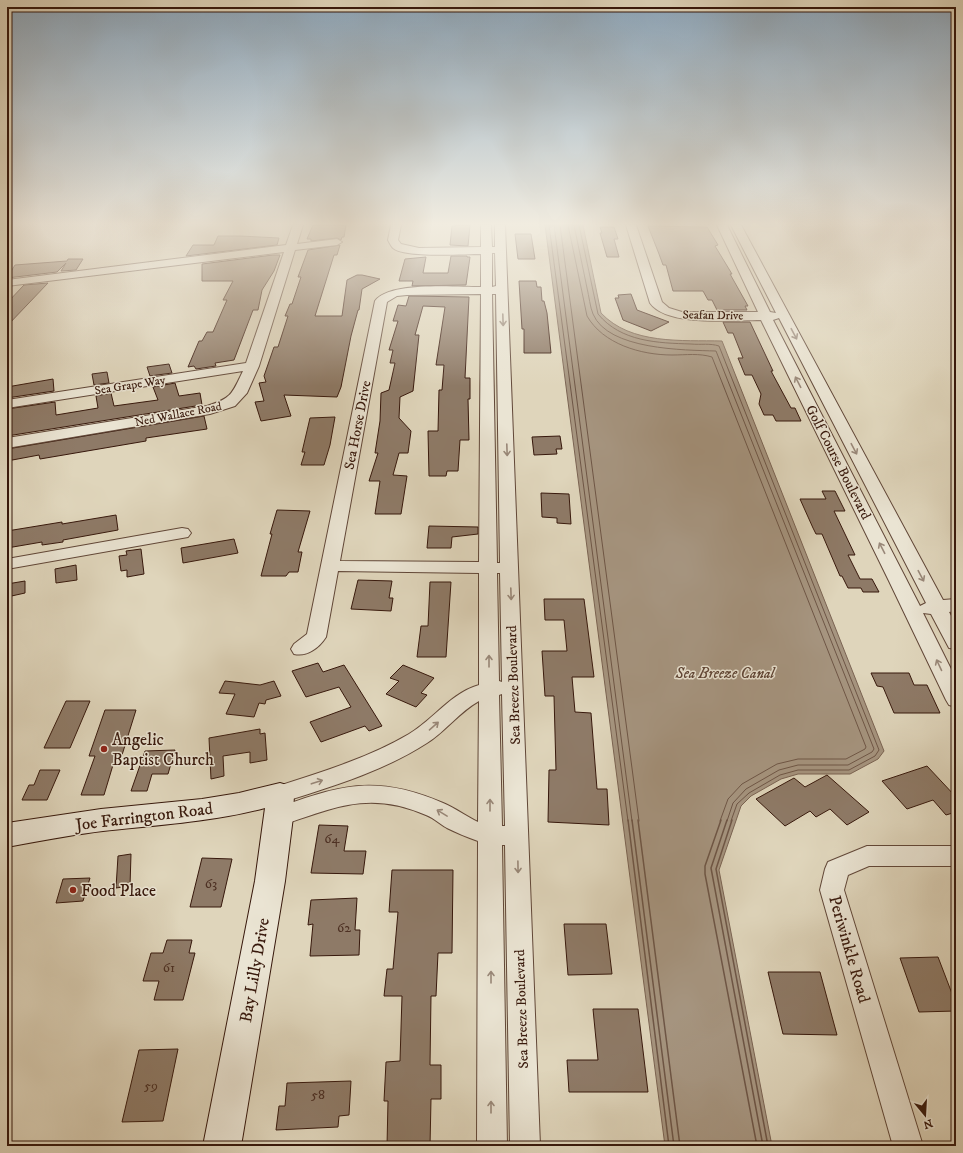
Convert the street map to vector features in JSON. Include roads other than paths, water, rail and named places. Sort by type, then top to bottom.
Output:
[{"type":"main road","name":"Joe Farrington Road","points":[[7,835],[102,820],[209,809],[239,804],[279,805]]},
{"type":"main road","name":"Bay Lilly Drive","points":[[222,1146],[270,881],[279,805]]},
{"type":"street","points":[[9,285],[56,279]]},
{"type":"street","name":"Ned Wallace Road","points":[[7,443],[221,407],[236,398],[252,366],[280,279]]},
{"type":"street","name":"Sea Breeze Boulevard","points":[[494,279],[488,568],[517,836],[525,1146]]},
{"type":"street","name":"Seafan Drive","points":[[648,279],[656,303],[661,309],[673,314],[682,316],[785,316]]},
{"type":"street","name":"Golf Course Boulevard","points":[[747,279],[764,316],[913,608],[956,700]]},
{"type":"street","name":"Golf Course Boulevard","points":[[765,279],[956,643]]},
{"type":"street","name":"Sea Breeze Boulevard","points":[[492,1146],[490,835],[510,568],[494,290]]},
{"type":"street","name":"Sea Horse Drive","points":[[301,649],[316,637],[381,301],[386,295],[395,292],[494,290]]},
{"type":"street","name":"Sea Grape Way","points":[[7,404],[252,366]]},
{"type":"street","points":[[7,564],[182,533]]},
{"type":"street","points":[[330,566],[510,568]]},
{"type":"street","points":[[913,608],[956,605]]},
{"type":"street","name":"Sea Breeze Boulevard","points":[[279,805],[353,769],[403,747],[428,731],[470,695],[501,688]]},
{"type":"street","points":[[353,769],[357,793]]},
{"type":"street","points":[[279,805],[315,804],[357,793],[385,794],[406,798],[435,809],[462,825],[490,835],[517,836]]},
{"type":"street","name":"Periwinkle Road","points":[[908,1146],[832,890],[838,869],[867,856],[956,856]]},
{"type":"water","name":"Sea Breeze Canal","points":[[552,279],[594,279],[601,313],[613,323],[627,331],[658,339],[722,341],[884,751],[878,759],[850,774],[798,774],[781,779],[751,796],[741,806],[719,870],[772,1146],[665,1146]]},
{"type":"place","name":"Angelic Baptist Church","points":[[104,749]]},
{"type":"place","name":"Food Place","points":[[73,890]]}]
